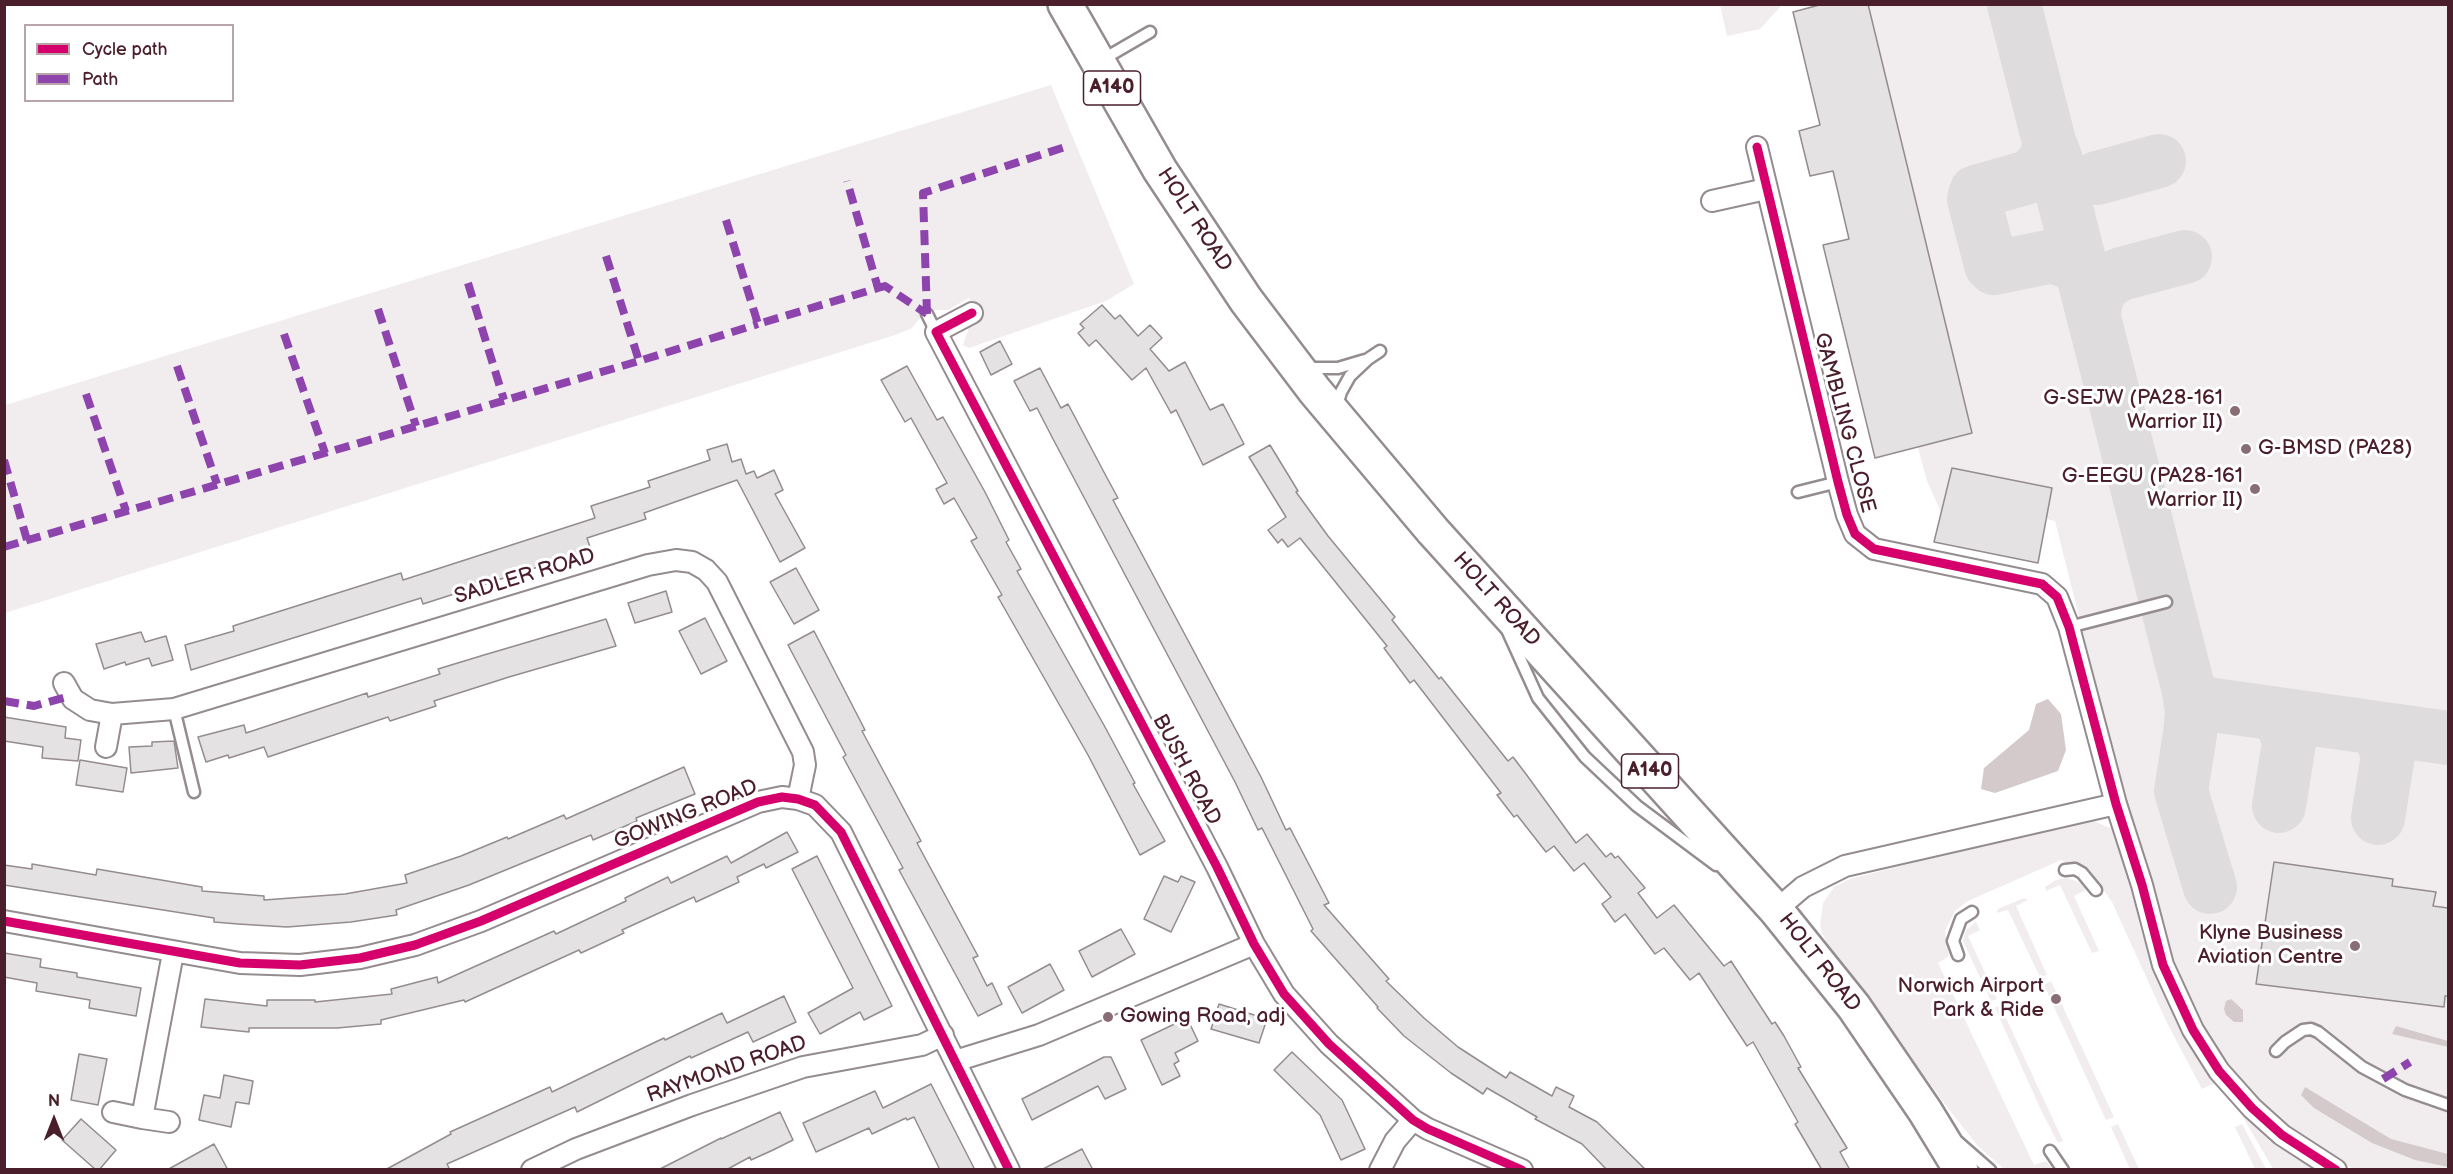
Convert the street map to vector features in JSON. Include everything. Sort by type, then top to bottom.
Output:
[{"type":"highway","name":"HOLT ROAD","points":[[1065,4],[1160,170],[1246,300],[1294,364],[1433,531],[1776,910],[1854,1007],[1925,1111],[1961,1170]]},
{"type":"street","name":"GAMBLING CLOSE","points":[[1757,147],[1846,515],[1855,534],[1874,549],[2042,584],[2057,597],[2069,627],[2121,803],[2163,965],[2193,1030],[2219,1071],[2252,1108],[2282,1135],[2336,1170]]},
{"type":"street","points":[[1712,201],[1766,189]]},
{"type":"street","points":[[936,332],[972,312]]},
{"type":"street","name":"BUSH ROAD","points":[[936,332],[1217,867],[1254,944],[1284,994],[1322,1035],[1413,1120],[1428,1129],[1522,1170]]},
{"type":"street","name":"SADLER ROAD","points":[[64,683],[74,699],[90,710],[112,714],[174,709],[648,565],[676,560],[692,562],[706,570],[717,582],[803,752],[806,765],[798,799]]},
{"type":"street","points":[[106,747],[112,714]]},
{"type":"street","name":"GOWING ROAD","points":[[4,921],[173,953],[240,963],[300,965],[360,958],[415,945],[481,921],[758,802],[782,797],[798,799]]},
{"type":"street","points":[[798,799],[814,805],[841,832],[1009,1170]]},
{"type":"street","points":[[1776,910],[1803,887],[1845,866],[2121,803]]},
{"type":"street","points":[[955,1061],[1039,1035],[1254,944]]},
{"type":"street","points":[[141,1118],[173,953]]},
{"type":"street","name":"RAYMOND ROAD","points":[[532,1170],[576,1149],[803,1067],[922,1045],[943,1035]]},
{"type":"street","points":[[113,1112],[169,1122]]},
{"type":"street","points":[[1380,1170],[1395,1141],[1413,1120]]},
{"type":"lane","points":[[1097,63],[1150,32]]},
{"type":"lane","points":[[927,314],[936,332]]},
{"type":"lane","points":[[1335,414],[1341,392],[1350,376],[1380,351]]},
{"type":"lane","points":[[1294,364],[1313,369],[1338,368],[1368,359]]},
{"type":"lane","points":[[1798,492],[1838,482]]},
{"type":"lane","points":[[2069,627],[2166,602]]},
{"type":"lane","points":[[174,709],[194,792]]},
{"type":"lane","points":[[2065,870],[2074,869],[2082,873],[2096,890]]},
{"type":"lane","points":[[1958,956],[1953,940],[1961,919],[1972,912]]},
{"type":"lane","points":[[2276,1051],[2303,1030],[2311,1029],[2369,1071],[2405,1090],[2448,1105]]},
{"type":"lane","points":[[1925,1111],[1990,1170]]},
{"type":"lane","points":[[2050,1151],[2062,1170]]},
{"type":"shaded area","points":[[1720,4],[1782,5],[1760,29],[1727,36]]},
{"type":"shaded area","points":[[1823,4],[2448,5],[2448,1169],[2354,1169],[2326,1156],[2271,1116],[2229,1072],[2181,992],[2127,808],[2055,521],[2045,519],[2038,563],[1934,542],[1941,512],[1927,481],[1888,339],[1848,349],[1823,245],[1849,238],[1833,171],[1810,176],[1799,131],[1820,125],[1793,12]]},
{"type":"shaded area","points":[[1051,85],[1134,284],[1106,301],[969,348],[963,345],[969,327],[981,320],[969,298],[948,310],[936,310],[919,319],[912,328],[895,335],[5,613],[5,405]]},
{"type":"shaded area","points":[[2048,699],[2061,714],[2066,750],[2058,771],[1995,793],[1981,789],[1984,768],[2029,730],[2036,704]]},
{"type":"shaded area","points":[[2089,819],[2115,830],[2121,844],[2141,931],[2159,982],[2186,1036],[2217,1082],[2202,1089],[2168,1025],[2112,902],[2091,872],[2061,860],[1968,901],[1955,911],[1945,931],[1949,956],[1938,963],[2034,1165],[2046,1161],[2053,1169],[2004,1169],[1978,1146],[1950,1111],[1826,942],[1820,926],[1823,903],[1834,887],[1850,879]]},
{"type":"shaded area","points":[[2067,878],[2079,882],[2086,890],[2074,896],[2099,951],[2092,953],[2060,885],[2046,891],[2045,887],[2056,880]]},
{"type":"shaded area","points":[[2024,898],[2028,900],[2016,906],[2047,975],[2040,977],[2008,910],[1996,913],[1998,909]]},
{"type":"shaded area","points":[[1976,922],[1980,930],[1968,936],[1997,999],[1991,1001],[1963,941],[1966,930]]},
{"type":"shaded area","points":[[2051,981],[2114,1117],[2106,1120],[2044,985]]},
{"type":"shaded area","points":[[2231,999],[2243,1010],[2243,1022],[2234,1022],[2226,1015],[2224,1009],[2226,1001]]},
{"type":"shaded area","points":[[2000,1005],[2063,1141],[2058,1143],[2041,1110],[1995,1008]]},
{"type":"shaded area","points":[[2396,1026],[2448,1041],[2448,1047],[2392,1034]]},
{"type":"shaded area","points":[[2305,1087],[2391,1139],[2448,1154],[2448,1167],[2415,1160],[2372,1143],[2314,1108],[2301,1095]]},
{"type":"shaded area","points":[[2229,1093],[2321,1169],[2273,1169]]},
{"type":"shaded area","points":[[2118,1124],[2139,1169],[2130,1169],[2111,1127]]},
{"type":"shaded area","points":[[2242,1124],[2266,1169],[2255,1169],[2235,1127]]},
{"type":"building","points":[[1823,4],[1868,4],[1972,433],[1875,458],[1823,245],[1849,239],[1833,171],[1810,176],[1799,131],[1820,125],[1793,12]]},
{"type":"building","points":[[1102,305],[1115,319],[1120,315],[1138,336],[1150,325],[1162,338],[1150,349],[1169,371],[1185,362],[1210,410],[1223,404],[1244,444],[1203,465],[1176,410],[1171,413],[1146,368],[1132,380],[1096,340],[1089,346],[1078,333],[1084,328],[1080,324]]},
{"type":"building","points":[[1000,341],[1012,364],[991,375],[980,352]]},
{"type":"building","points":[[907,366],[937,420],[943,417],[985,492],[1009,540],[1006,542],[1021,569],[1017,571],[1105,727],[1165,841],[1140,855],[1088,755],[998,597],[1002,595],[971,541],[977,538],[954,498],[944,504],[936,489],[947,483],[911,418],[905,422],[881,380]]},
{"type":"building","points":[[1040,368],[1061,408],[1068,404],[1118,498],[1113,500],[1261,777],[1286,830],[1290,828],[1329,903],[1324,905],[1389,979],[1386,981],[1458,1047],[1506,1078],[1510,1072],[1552,1096],[1556,1087],[1574,1096],[1569,1107],[1597,1122],[1646,1170],[1607,1170],[1582,1144],[1535,1119],[1537,1117],[1487,1088],[1483,1094],[1451,1073],[1404,1036],[1311,931],[1313,929],[1262,828],[1258,830],[1235,782],[1037,408],[1030,411],[1014,381]]},
{"type":"building","points":[[727,444],[732,462],[741,459],[746,474],[754,471],[757,478],[774,470],[783,490],[775,494],[805,548],[780,562],[737,480],[644,513],[646,519],[587,538],[591,550],[423,604],[421,598],[191,670],[185,645],[234,631],[233,626],[401,573],[403,580],[595,518],[591,506],[650,487],[648,481],[710,460],[707,450]]},
{"type":"building","points":[[1270,445],[1298,491],[1296,492],[1328,536],[1395,617],[1392,620],[1508,761],[1513,757],[1576,843],[1587,834],[1606,857],[1611,853],[1615,858],[1618,856],[1645,888],[1638,893],[1657,918],[1674,905],[1724,966],[1731,961],[1772,1024],[1775,1022],[1784,1036],[1801,1067],[1798,1068],[1847,1148],[1840,1152],[1850,1170],[1822,1170],[1795,1124],[1798,1122],[1753,1042],[1747,1046],[1699,973],[1690,980],[1664,948],[1655,954],[1625,914],[1615,922],[1602,904],[1611,897],[1584,863],[1574,871],[1554,846],[1546,852],[1517,815],[1514,817],[1497,795],[1501,793],[1414,680],[1410,683],[1384,648],[1387,646],[1300,538],[1288,547],[1282,539],[1278,543],[1268,530],[1286,517],[1249,457]]},
{"type":"building","points":[[1952,468],[2052,488],[2038,563],[1934,542]]},
{"type":"building","points":[[796,568],[819,610],[794,624],[770,582]]},
{"type":"building","points":[[666,591],[672,612],[635,623],[628,603]]},
{"type":"building","points":[[705,618],[727,661],[701,674],[679,631]]},
{"type":"building","points":[[606,619],[616,646],[509,677],[434,701],[436,706],[390,721],[388,717],[268,757],[264,747],[229,758],[228,755],[206,762],[198,737],[244,725],[246,733],[367,693],[368,697],[440,674],[438,669]]},
{"type":"building","points":[[814,631],[865,730],[862,731],[921,841],[917,843],[978,956],[973,958],[987,986],[992,983],[1002,1004],[978,1016],[899,870],[903,868],[843,757],[846,755],[788,645]]},
{"type":"building","points":[[141,632],[145,642],[166,636],[173,660],[152,666],[149,658],[126,665],[125,662],[104,669],[96,644]]},
{"type":"building","points":[[4,717],[66,727],[65,738],[81,740],[78,761],[42,758],[43,747],[4,741]]},
{"type":"building","points":[[174,741],[178,768],[131,773],[129,747],[152,746],[152,742]]},
{"type":"building","points":[[80,760],[127,768],[123,792],[76,785]]},
{"type":"building","points":[[684,767],[695,794],[636,818],[637,821],[593,840],[591,835],[469,885],[396,910],[397,915],[351,922],[287,927],[238,924],[214,922],[214,918],[4,885],[4,865],[32,869],[32,864],[96,875],[97,869],[202,887],[202,891],[264,896],[264,900],[345,894],[407,883],[405,875],[507,837],[508,839],[564,815],[566,819]]},
{"type":"building","points":[[787,832],[798,852],[766,868],[764,864],[737,877],[739,882],[696,902],[694,897],[622,930],[624,933],[581,953],[579,950],[465,1002],[464,1000],[381,1020],[381,1024],[337,1028],[249,1028],[249,1032],[201,1027],[205,999],[267,1006],[267,1000],[315,1000],[315,1002],[392,994],[391,989],[437,977],[438,983],[554,931],[556,934],[626,901],[625,898],[668,877],[671,883],[727,856],[731,863]]},
{"type":"building","points":[[817,856],[892,1006],[864,1020],[860,1012],[820,1034],[808,1013],[853,988],[792,869]]},
{"type":"building","name":"Klyne Business Aviation Centre","points":[[2274,862],[2393,879],[2392,886],[2436,892],[2433,906],[2448,908],[2448,996],[2445,996],[2444,1007],[2256,984]]},
{"type":"building","points":[[1164,876],[1178,882],[1181,876],[1195,882],[1171,932],[1144,919]]},
{"type":"building","points":[[1121,929],[1135,954],[1092,977],[1079,951]]},
{"type":"building","points":[[4,953],[41,959],[40,967],[77,973],[77,977],[141,988],[136,1016],[89,1008],[90,1000],[36,991],[37,983],[4,977]]},
{"type":"building","points":[[1050,964],[1064,990],[1022,1013],[1008,987]]},
{"type":"building","points":[[784,996],[796,1022],[753,1042],[748,1032],[691,1058],[690,1056],[577,1112],[575,1107],[447,1164],[450,1170],[385,1170],[451,1134],[450,1132],[550,1087],[552,1092],[722,1013],[727,1023]]},
{"type":"building","points":[[1219,1004],[1267,1019],[1259,1043],[1211,1029]]},
{"type":"building","points":[[1187,1018],[1198,1041],[1175,1053],[1179,1061],[1174,1064],[1180,1076],[1162,1085],[1141,1040]]},
{"type":"building","points":[[1292,1052],[1342,1100],[1365,1149],[1341,1160],[1320,1115],[1274,1070]]},
{"type":"building","points":[[79,1054],[107,1059],[98,1105],[71,1100]]},
{"type":"building","points":[[1104,1057],[1111,1057],[1126,1089],[1105,1099],[1098,1086],[1032,1120],[1022,1099]]},
{"type":"building","points":[[224,1075],[253,1081],[249,1104],[236,1102],[231,1127],[199,1120],[204,1095],[220,1098]]},
{"type":"building","points":[[931,1084],[975,1170],[940,1170],[914,1117],[907,1120],[906,1118],[872,1134],[869,1128],[816,1152],[803,1123],[875,1091],[883,1108]]},
{"type":"building","points":[[780,1112],[793,1140],[773,1150],[751,1160],[750,1157],[726,1170],[658,1170],[721,1138]]},
{"type":"building","points":[[81,1119],[116,1150],[99,1170],[96,1170],[62,1140]]},
{"type":"building","points":[[214,1144],[228,1170],[167,1170],[194,1155]]},
{"type":"building","points":[[1082,1149],[1093,1170],[1041,1170]]},
{"type":"taxiway","points":[[2014,4],[2189,691],[2201,702],[2214,705],[2448,738]]},
{"type":"taxiway","points":[[2056,160],[2049,142],[2048,157],[2032,176],[1976,192],[1974,199],[1991,265],[1994,268],[2053,256],[2074,264],[2083,275]]},
{"type":"taxiway","points":[[2097,178],[2159,161]]},
{"type":"taxiway","points":[[2094,318],[2099,292],[2108,281],[2121,274],[2185,257]]},
{"type":"taxiway","points":[[2189,691],[2192,712],[2181,791],[2210,887]]},
{"type":"taxiway","points":[[2273,713],[2284,726],[2289,743],[2279,806]]},
{"type":"taxiway","points":[[2369,727],[2381,737],[2388,755],[2378,818]]},
{"type":"marked path","points":[[927,314],[923,193],[1065,147]]},
{"type":"marked path","points":[[726,220],[758,324],[878,288],[847,181]]},
{"type":"marked path","points":[[606,256],[639,361],[758,324]]},
{"type":"marked path","points":[[468,283],[504,400]]},
{"type":"marked path","points":[[878,288],[885,286],[927,314]]},
{"type":"marked path","points":[[378,309],[416,426]]},
{"type":"marked path","points":[[284,334],[325,453]]},
{"type":"marked path","points":[[4,547],[639,361]]},
{"type":"marked path","points":[[177,366],[217,484]]},
{"type":"marked path","points":[[86,394],[126,511]]},
{"type":"marked path","points":[[4,460],[27,540]]},
{"type":"marked path","points":[[4,701],[34,706],[70,696]]},
{"type":"marked path","points":[[2383,1079],[2410,1062]]},
{"type":"cycle path","points":[[1757,147],[1838,482],[1855,534],[1874,549],[2042,584],[2057,597],[2069,627],[2116,804],[2142,885],[2163,965],[2193,1030],[2219,1071],[2252,1108],[2282,1135],[2336,1170]]},
{"type":"cycle path","points":[[972,313],[936,332],[1217,867],[1254,944],[1284,994],[1329,1044],[1413,1120],[1428,1129],[1522,1170]]},
{"type":"cycle path","points":[[4,921],[240,963],[300,965],[360,958],[415,945],[481,921],[758,802],[782,797],[798,799],[815,805],[841,832],[1009,1170]]},
{"type":"place","name":"G-SEJW (PA28-161 Warrior II)","points":[[2235,411]]},
{"type":"place","name":"G-BMSD (PA28)","points":[[2246,449]]},
{"type":"place","name":"G-EEGU (PA28-161 Warrior II)","points":[[2255,489]]},
{"type":"place","name":"Klyne Business Aviation Centre","points":[[2355,946]]},
{"type":"place","name":"Norwich Airport Park & Ride","points":[[2056,999]]},
{"type":"place","name":"Gowing Road, adj","points":[[1108,1017]]}]
